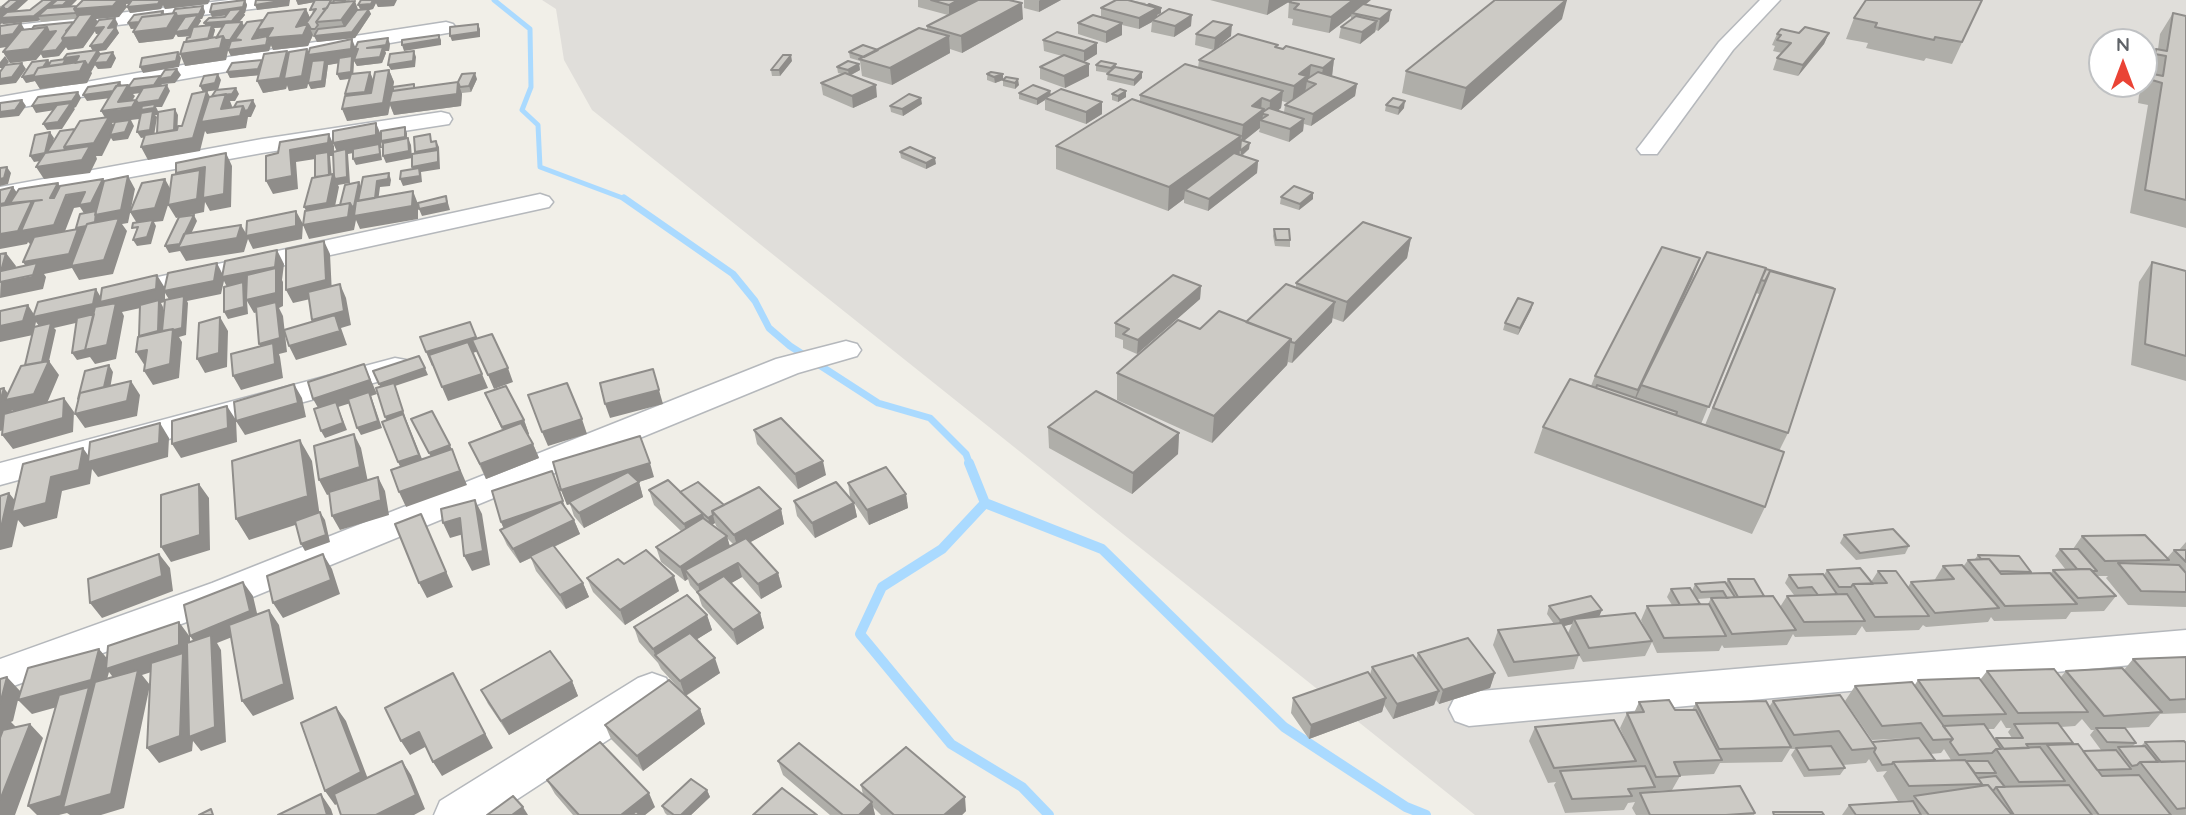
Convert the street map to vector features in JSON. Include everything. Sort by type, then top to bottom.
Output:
[{"type":"street","points":[[0,33],[277,0]]},
{"type":"street","points":[[1649,149],[1726,46],[1771,0]]},
{"type":"street","points":[[0,104],[303,50],[446,28]]},
{"type":"street","points":[[0,194],[262,146],[441,119]]},
{"type":"street","points":[[95,298],[540,202]]},
{"type":"street","points":[[0,675],[225,593],[787,366],[846,350]]},
{"type":"street","points":[[0,474],[395,367]]},
{"type":"street","points":[[1469,709],[2186,645]]},
{"type":"street","points":[[456,815],[652,690]]},
{"type":"shaded area","points":[[542,0],[2186,0],[2186,815],[1475,815],[592,110],[564,60],[556,9]]},
{"type":"building","points":[[10,0],[19,0],[5,9],[3,6]]},
{"type":"building","points":[[43,0],[54,0],[34,16],[0,18],[7,12],[30,10]]},
{"type":"building","points":[[57,0],[68,0],[63,5],[50,6]]},
{"type":"building","points":[[83,0],[118,0],[113,6],[74,9]]},
{"type":"building","points":[[132,0],[160,0],[158,4],[127,7]]},
{"type":"building","points":[[245,0],[243,7],[210,12],[212,4]]},
{"type":"building","points":[[256,0],[286,0],[255,5]]},
{"type":"building","points":[[315,0],[331,0],[316,22],[318,25],[311,29],[308,24],[305,25],[316,9],[310,10]]},
{"type":"building","points":[[361,0],[373,0],[371,4],[358,5]]},
{"type":"building","points":[[931,0],[958,0],[949,5]]},
{"type":"building","points":[[978,0],[1009,0],[1022,3],[961,36],[927,26]]},
{"type":"building","points":[[1116,0],[1128,0],[1157,8],[1139,18],[1101,8]]},
{"type":"building","points":[[1353,0],[1331,17],[1294,9],[1299,4],[1289,2]]},
{"type":"building","points":[[1495,0],[1566,0],[1466,88],[1406,71]]},
{"type":"building","points":[[1866,0],[1982,0],[1962,42],[1935,37],[1934,40],[1875,27],[1877,23],[1854,18]]},
{"type":"building","points":[[355,1],[341,20],[316,22],[330,3]]},
{"type":"building","points":[[1363,4],[1391,10],[1380,19],[1352,13]]},
{"type":"building","points":[[77,6],[75,13],[38,16],[47,8]]},
{"type":"building","points":[[203,6],[199,14],[177,16],[173,13],[175,9]]},
{"type":"building","points":[[242,9],[232,21],[204,23],[209,18],[225,17],[230,10]]},
{"type":"building","points":[[306,9],[296,27],[308,24],[303,35],[267,38],[273,28],[257,30],[268,13]]},
{"type":"building","points":[[369,9],[352,32],[314,36],[318,29],[345,26],[357,10]]},
{"type":"building","points":[[1169,9],[1192,15],[1175,26],[1152,20]]},
{"type":"building","points":[[163,11],[161,15],[142,17],[139,22],[128,23],[134,15]]},
{"type":"building","points":[[176,13],[167,28],[133,32],[142,17]]},
{"type":"building","points":[[2173,13],[2186,16],[2186,200],[2145,190],[2162,83],[2158,82],[2158,75],[2163,76],[2166,56],[2158,55],[2158,49],[2167,51]]},
{"type":"building","points":[[93,14],[77,37],[62,38],[79,15]]},
{"type":"building","points":[[198,15],[188,30],[175,32],[185,17]]},
{"type":"building","points":[[1093,15],[1122,23],[1106,32],[1078,23]]},
{"type":"building","points":[[1356,16],[1377,21],[1362,32],[1341,27]]},
{"type":"building","points":[[115,18],[108,28],[116,27],[103,44],[90,46],[104,27],[93,28],[99,20]]},
{"type":"building","points":[[263,20],[252,39],[268,36],[266,45],[228,50],[231,41],[241,40],[235,39],[247,22]]},
{"type":"building","points":[[1213,21],[1232,25],[1215,38],[1196,34]]},
{"type":"building","points":[[74,22],[56,50],[40,52],[56,31],[49,32],[47,27],[32,29],[34,26]]},
{"type":"building","points":[[242,22],[230,40],[225,40],[223,36],[216,38],[225,23]]},
{"type":"building","points":[[21,23],[13,34],[0,36],[0,26]]},
{"type":"building","points":[[478,24],[478,32],[450,36],[450,27]]},
{"type":"building","points":[[212,25],[208,39],[186,42],[193,27]]},
{"type":"building","points":[[47,27],[29,49],[3,52],[21,30]]},
{"type":"building","points":[[1805,27],[1829,33],[1803,65],[1777,58],[1791,43],[1777,40],[1781,29],[1799,33]]},
{"type":"building","points":[[919,28],[949,36],[890,68],[859,59]]},
{"type":"building","points":[[1057,32],[1097,43],[1084,51],[1043,40]]},
{"type":"building","points":[[1238,34],[1278,45],[1275,47],[1283,49],[1286,46],[1334,59],[1323,68],[1311,65],[1299,74],[1307,76],[1294,86],[1199,60]]},
{"type":"building","points":[[439,35],[439,39],[402,45],[402,40]]},
{"type":"building","points":[[223,36],[220,48],[180,54],[184,42]]},
{"type":"building","points":[[388,38],[386,45],[367,48],[383,47],[380,57],[354,60],[358,42]]},
{"type":"building","points":[[352,39],[351,49],[308,55],[310,48]]},
{"type":"building","points":[[863,45],[878,50],[864,57],[849,52]]},
{"type":"building","points":[[307,49],[302,76],[284,79],[289,52]]},
{"type":"building","points":[[98,50],[88,66],[85,61],[75,63],[79,56],[64,58],[67,54]]},
{"type":"building","points":[[287,51],[280,78],[257,81],[264,54]]},
{"type":"building","points":[[414,51],[413,61],[388,65],[390,54]]},
{"type":"building","points":[[113,52],[107,62],[94,63],[100,54]]},
{"type":"building","points":[[178,52],[176,61],[140,67],[142,58]]},
{"type":"building","points":[[783,55],[791,55],[779,70],[771,70]]},
{"type":"building","points":[[1064,55],[1089,64],[1064,76],[1040,67]]},
{"type":"building","points":[[352,56],[351,72],[337,74],[339,58]]},
{"type":"building","points":[[66,59],[63,64],[48,66],[51,61]]},
{"type":"building","points":[[48,60],[34,75],[22,77],[32,62]]},
{"type":"building","points":[[262,60],[258,69],[227,72],[232,63]]},
{"type":"building","points":[[325,60],[322,81],[308,83],[312,61]]},
{"type":"building","points":[[85,61],[80,71],[33,77],[38,68]]},
{"type":"building","points":[[848,61],[859,64],[848,70],[837,67]]},
{"type":"building","points":[[1101,61],[1116,64],[1111,68],[1096,65]]},
{"type":"building","points":[[22,63],[12,77],[0,79],[0,72],[5,65]]},
{"type":"building","points":[[1185,64],[1283,91],[1270,101],[1262,98],[1252,106],[1264,109],[1243,125],[1140,95]]},
{"type":"building","points":[[1115,67],[1142,72],[1134,80],[1107,74]]},
{"type":"building","points":[[177,69],[171,77],[159,79],[165,70]]},
{"type":"building","points":[[389,70],[383,103],[342,109],[345,96],[371,93],[375,72]]},
{"type":"building","points":[[370,72],[365,92],[345,94],[351,74]]},
{"type":"building","points":[[1318,72],[1357,84],[1313,114],[1285,105],[1316,84],[1307,79]]},
{"type":"building","points":[[475,73],[469,86],[460,87],[458,82],[462,74]]},
{"type":"building","points":[[845,73],[876,85],[852,96],[821,83]]},
{"type":"building","points":[[218,74],[215,83],[200,86],[204,76]]},
{"type":"building","points":[[987,74],[1003,74],[994,77]]},
{"type":"building","points":[[160,76],[154,85],[129,86],[134,79]]},
{"type":"building","points":[[1006,77],[1018,79],[1015,83],[1003,80]]},
{"type":"building","points":[[120,82],[113,91],[83,95],[88,87]]},
{"type":"building","points":[[458,82],[457,94],[389,103],[392,91]]},
{"type":"building","points":[[414,84],[414,88],[393,91],[393,87]]},
{"type":"building","points":[[128,85],[118,102],[136,100],[132,107],[101,111],[116,86]]},
{"type":"building","points":[[167,85],[159,100],[138,103],[136,100],[143,88]]},
{"type":"building","points":[[1033,85],[1050,91],[1037,99],[1019,93]]},
{"type":"building","points":[[236,88],[232,94],[212,96],[216,90]]},
{"type":"building","points":[[1061,89],[1102,102],[1086,112],[1045,98]]},
{"type":"building","points":[[1120,89],[1126,91],[1118,96],[1112,94]]},
{"type":"building","points":[[207,91],[193,138],[141,147],[145,135],[177,130],[178,126],[182,126],[192,94]]},
{"type":"building","points":[[78,92],[72,101],[32,106],[38,97]]},
{"type":"building","points":[[226,94],[221,109],[243,106],[240,116],[201,122],[209,97]]},
{"type":"building","points":[[909,94],[921,98],[902,109],[890,106]]},
{"type":"building","points":[[1393,98],[1405,101],[1399,108],[1386,105]]},
{"type":"building","points":[[1132,99],[1241,136],[1169,187],[1056,146]]},
{"type":"building","points":[[22,100],[15,110],[0,112],[0,103]]},
{"type":"building","points":[[253,100],[248,110],[245,111],[243,106],[234,107],[237,102]]},
{"type":"building","points":[[71,103],[58,122],[43,124],[57,105]]},
{"type":"building","points":[[155,104],[154,108],[141,110],[142,106]]},
{"type":"building","points":[[1269,108],[1304,119],[1290,129],[1260,120],[1268,115],[1263,112]]},
{"type":"building","points":[[175,109],[174,130],[157,133],[158,112]]},
{"type":"building","points":[[153,111],[150,130],[137,132],[141,113]]},
{"type":"building","points":[[109,117],[94,143],[64,147],[80,121]]},
{"type":"building","points":[[130,120],[125,132],[110,135],[115,122]]},
{"type":"building","points":[[376,123],[376,135],[333,143],[333,131]]},
{"type":"building","points":[[405,127],[405,137],[381,141],[381,131]]},
{"type":"building","points":[[75,129],[64,147],[65,150],[47,152],[60,131]]},
{"type":"building","points":[[50,132],[45,153],[30,156],[35,135]]},
{"type":"building","points":[[329,134],[328,143],[290,150],[292,176],[266,181],[266,156],[278,153],[280,142]]},
{"type":"building","points":[[430,134],[431,142],[436,141],[437,148],[415,152],[414,137]]},
{"type":"building","points":[[408,138],[409,151],[383,156],[383,143]]},
{"type":"building","points":[[1241,140],[1250,143],[1240,150]]},
{"type":"building","points":[[379,144],[380,154],[353,159],[353,149]]},
{"type":"building","points":[[90,146],[82,160],[36,167],[45,153]]},
{"type":"building","points":[[910,147],[935,158],[926,163],[900,152]]},
{"type":"building","points":[[346,149],[347,177],[335,179],[333,152]]},
{"type":"building","points":[[438,150],[438,162],[412,167],[412,154]]},
{"type":"building","points":[[328,152],[329,175],[315,177],[315,154]]},
{"type":"building","points":[[226,153],[224,194],[203,198],[205,167],[176,173],[176,163]]},
{"type":"building","points":[[1234,153],[1258,161],[1209,199],[1185,190]]},
{"type":"building","points":[[7,167],[4,178],[0,179],[0,168]]},
{"type":"building","points":[[419,168],[420,176],[400,179],[401,171]]},
{"type":"building","points":[[200,170],[197,199],[168,205],[172,175]]},
{"type":"building","points":[[389,173],[388,179],[377,181],[375,198],[358,201],[363,177]]},
{"type":"building","points":[[333,174],[327,203],[304,207],[312,178]]},
{"type":"building","points":[[128,176],[121,210],[95,215],[104,181]]},
{"type":"building","points":[[103,179],[91,203],[79,205],[85,192],[66,195],[54,225],[21,231],[34,201],[42,200],[10,203],[19,189],[58,183],[50,198],[54,198],[60,186]]},
{"type":"building","points":[[165,179],[155,208],[130,212],[142,183]]},
{"type":"building","points":[[359,182],[354,206],[350,203],[340,205],[345,185]]},
{"type":"building","points":[[1294,186],[1313,193],[1300,204],[1281,197]]},
{"type":"building","points":[[13,187],[5,203],[0,204],[0,190]]},
{"type":"building","points":[[413,191],[412,206],[354,216],[356,201]]},
{"type":"building","points":[[446,196],[447,203],[419,209],[418,203]]},
{"type":"building","points":[[32,201],[18,231],[0,234],[0,206]]},
{"type":"building","points":[[350,203],[348,217],[303,225],[305,211]]},
{"type":"building","points":[[96,211],[95,222],[76,228],[80,214]]},
{"type":"building","points":[[296,211],[296,226],[246,236],[247,221]]},
{"type":"building","points":[[194,215],[180,244],[165,246],[179,217]]},
{"type":"building","points":[[119,218],[104,260],[71,266],[87,224]]},
{"type":"building","points":[[153,220],[147,237],[133,240],[138,227],[132,228],[133,223]]},
{"type":"building","points":[[1363,222],[1411,238],[1347,302],[1296,283]]},
{"type":"building","points":[[241,225],[237,238],[178,248],[184,234]]},
{"type":"building","points":[[78,229],[69,254],[23,262],[34,237]]},
{"type":"building","points":[[1274,229],[1289,229],[1290,240],[1276,240]]},
{"type":"building","points":[[324,241],[326,280],[286,290],[286,249]]},
{"type":"building","points":[[1662,247],[1700,258],[1638,390],[1595,376]]},
{"type":"building","points":[[277,250],[275,267],[222,277],[225,261]]},
{"type":"building","points":[[1707,252],[1766,268],[1709,407],[1641,385]]},
{"type":"building","points":[[6,253],[1,271],[37,263],[33,275],[0,282],[0,254]]},
{"type":"building","points":[[2152,262],[2186,271],[2186,356],[2145,344]]},
{"type":"building","points":[[217,263],[214,281],[164,291],[168,273]]},
{"type":"building","points":[[276,268],[276,293],[246,300],[247,275]]},
{"type":"building","points":[[1766,269],[1833,288],[1770,271],[1765,281],[1761,280]]},
{"type":"building","points":[[1770,271],[1835,289],[1788,433],[1713,408]]},
{"type":"building","points":[[157,275],[156,289],[100,302],[102,288]]},
{"type":"building","points":[[1173,275],[1201,286],[1138,340],[1123,334],[1129,329],[1115,323]]},
{"type":"building","points":[[243,282],[244,307],[224,312],[224,287]]},
{"type":"building","points":[[340,284],[344,311],[312,320],[308,292]]},
{"type":"building","points":[[1286,284],[1335,302],[1295,343],[1291,342],[1291,339],[1246,322]]},
{"type":"building","points":[[96,289],[93,304],[33,317],[38,302]]},
{"type":"building","points":[[184,296],[182,328],[162,331],[165,300]]},
{"type":"building","points":[[1518,298],[1533,303],[1520,328],[1505,323]]},
{"type":"building","points":[[159,300],[158,331],[139,336],[140,305]]},
{"type":"building","points":[[276,302],[280,338],[259,344],[256,307]]},
{"type":"building","points":[[116,303],[107,345],[85,350],[95,307]]},
{"type":"building","points":[[28,305],[23,321],[0,326],[0,311]]},
{"type":"building","points":[[1219,311],[1291,339],[1214,416],[1117,373],[1178,320],[1200,329]]},
{"type":"building","points":[[94,314],[85,350],[72,353],[77,318]]},
{"type":"building","points":[[335,315],[340,331],[289,346],[284,330]]},
{"type":"building","points":[[220,317],[219,353],[197,359],[199,323]]},
{"type":"building","points":[[470,322],[476,337],[426,352],[420,337]]},
{"type":"building","points":[[51,323],[42,362],[25,365],[34,327]]},
{"type":"building","points":[[173,329],[170,364],[144,371],[147,350],[136,352],[138,337]]},
{"type":"building","points":[[492,334],[508,368],[488,375],[472,340]]},
{"type":"building","points":[[468,342],[482,374],[442,387],[429,355]]},
{"type":"building","points":[[273,343],[275,364],[233,376],[231,354]]},
{"type":"building","points":[[419,356],[425,368],[379,384],[373,371]]},
{"type":"building","points":[[49,361],[34,394],[5,400],[21,366]]},
{"type":"building","points":[[364,364],[370,380],[313,399],[308,382]]},
{"type":"building","points":[[109,365],[104,387],[80,393],[78,399],[85,371]]},
{"type":"building","points":[[653,369],[659,390],[605,404],[600,383]]},
{"type":"building","points":[[1570,379],[1784,452],[1765,507],[1543,427]]},
{"type":"building","points":[[131,381],[127,401],[75,414],[80,393]]},
{"type":"building","points":[[394,383],[403,411],[385,417],[376,388]]},
{"type":"building","points":[[567,383],[582,419],[542,432],[528,395]]},
{"type":"building","points":[[294,384],[298,403],[236,421],[234,402]]},
{"type":"building","points":[[1597,385],[1677,412],[1676,415],[1596,388]]},
{"type":"building","points":[[506,386],[524,420],[502,427],[485,393]]},
{"type":"building","points":[[1096,391],[1179,433],[1133,473],[1048,427]]},
{"type":"building","points":[[369,392],[378,421],[357,428],[348,399]]},
{"type":"building","points":[[64,398],[63,418],[2,435],[4,414]]},
{"type":"building","points":[[336,402],[343,423],[321,431],[314,409]]},
{"type":"building","points":[[227,406],[228,428],[172,444],[172,421]]},
{"type":"building","points":[[432,411],[450,445],[429,453],[411,419]]},
{"type":"building","points":[[403,414],[419,455],[398,462],[382,422]]},
{"type":"building","points":[[781,418],[823,461],[795,474],[754,430]]},
{"type":"building","points":[[160,423],[159,443],[88,462],[90,442]]},
{"type":"building","points":[[521,423],[533,444],[480,464],[469,443]]},
{"type":"building","points":[[354,434],[360,467],[319,480],[314,446]]},
{"type":"building","points":[[640,436],[650,463],[561,490],[553,462]]},
{"type":"building","points":[[300,440],[308,496],[236,519],[232,461]]},
{"type":"building","points":[[83,448],[79,470],[51,477],[46,503],[12,512],[23,464]]},
{"type":"building","points":[[452,449],[460,471],[399,492],[391,470]]},
{"type":"building","points":[[886,467],[906,494],[867,510],[848,483]]},
{"type":"building","points":[[552,471],[563,501],[501,522],[492,491]]},
{"type":"building","points":[[628,472],[639,482],[579,513],[569,502]]},
{"type":"building","points":[[378,477],[381,500],[332,516],[329,492]]},
{"type":"building","points":[[668,480],[703,514],[684,524],[649,490]]},
{"type":"building","points":[[698,482],[724,505],[712,511],[713,515],[708,518],[680,492]]},
{"type":"building","points":[[836,482],[854,503],[812,523],[794,501]]},
{"type":"building","points":[[199,484],[200,535],[161,547],[161,495]]},
{"type":"building","points":[[759,487],[781,509],[734,535],[712,511]]},
{"type":"building","points":[[9,493],[0,532],[0,496]]},
{"type":"building","points":[[475,500],[483,551],[464,556],[460,518],[443,523],[441,509]]},
{"type":"building","points":[[561,502],[574,520],[513,549],[500,530]]},
{"type":"building","points":[[320,512],[326,535],[301,544],[295,521]]},
{"type":"building","points":[[421,514],[446,572],[419,583],[395,524]]},
{"type":"building","points":[[703,518],[727,536],[680,567],[656,547]]},
{"type":"building","points":[[1893,529],[1909,546],[1860,553],[1844,535]]},
{"type":"building","points":[[2145,535],[2169,560],[2105,561],[2082,536]]},
{"type":"building","points":[[746,538],[778,573],[758,584],[738,563],[698,585],[685,570]]},
{"type":"building","points":[[553,545],[583,583],[560,595],[530,556]]},
{"type":"building","points":[[2060,549],[2078,549],[2097,571],[2077,569]]},
{"type":"building","points":[[646,550],[674,576],[620,610],[587,578],[618,559],[624,564]]},
{"type":"building","points":[[2174,550],[2186,550],[2186,562]]},
{"type":"building","points":[[159,554],[162,576],[90,603],[88,579]]},
{"type":"building","points":[[323,554],[331,580],[273,603],[267,576]]},
{"type":"building","points":[[1978,555],[2019,556],[2031,572],[1999,571],[1989,559],[1981,559]]},
{"type":"building","points":[[1989,559],[2001,574],[2050,573],[2077,604],[2005,606],[1968,560]]},
{"type":"building","points":[[2118,563],[2179,565],[2186,573],[2186,592],[2141,591]]},
{"type":"building","points":[[1962,565],[1999,608],[1935,613],[1911,582],[1954,579],[1943,566]]},
{"type":"building","points":[[1860,568],[1873,584],[1839,587],[1827,570]]},
{"type":"building","points":[[2090,569],[2116,596],[2078,598],[2053,570]]},
{"type":"building","points":[[1878,571],[1896,571],[1929,616],[1875,617],[1853,584],[1887,583]]},
{"type":"building","points":[[1823,574],[1837,594],[1818,595],[1812,587],[1798,588],[1789,575]]},
{"type":"building","points":[[724,576],[760,613],[733,630],[697,592]]},
{"type":"building","points":[[1728,579],[1754,579],[1764,596],[1738,597]]},
{"type":"building","points":[[243,582],[250,611],[190,636],[184,605]]},
{"type":"building","points":[[1725,582],[1735,597],[1727,598],[1723,591],[1701,592],[1695,584]]},
{"type":"building","points":[[1690,588],[1700,604],[1680,605],[1671,589]]},
{"type":"building","points":[[1847,594],[1865,621],[1804,622],[1787,596]]},
{"type":"building","points":[[687,595],[707,615],[653,649],[634,627]]},
{"type":"building","points":[[1591,596],[1602,610],[1560,620],[1549,606]]},
{"type":"building","points":[[1773,596],[1796,630],[1732,634],[1711,598]]},
{"type":"building","points":[[1709,604],[1726,636],[1664,638],[1647,606]]},
{"type":"building","points":[[269,610],[284,684],[242,701],[229,625]]},
{"type":"building","points":[[1635,613],[1652,641],[1589,648],[1574,619]]},
{"type":"building","points":[[179,622],[179,645],[106,669],[108,646]]},
{"type":"building","points":[[1562,623],[1579,655],[1514,662],[1498,630]]},
{"type":"building","points":[[690,633],[715,658],[680,681],[655,655]]},
{"type":"building","points":[[211,635],[215,727],[189,737],[187,643]]},
{"type":"building","points":[[1468,638],[1495,673],[1443,690],[1418,653]]},
{"type":"building","points":[[99,649],[91,680],[18,700],[28,668]]},
{"type":"building","points":[[550,651],[572,681],[501,721],[481,690]]},
{"type":"building","points":[[183,653],[180,736],[147,748],[151,663]]},
{"type":"building","points":[[1413,655],[1439,691],[1397,704],[1372,667]]},
{"type":"building","points":[[2186,657],[2186,699],[2170,700],[2133,659]]},
{"type":"building","points":[[2122,668],[2162,712],[2104,716],[2066,671]]},
{"type":"building","points":[[2054,669],[2088,712],[2018,713],[1987,671]]},
{"type":"building","points":[[138,670],[111,794],[63,808],[95,682]]},
{"type":"building","points":[[1368,672],[1386,698],[1311,725],[1293,698]]},
{"type":"building","points":[[453,673],[485,734],[433,762],[419,732],[401,741],[385,708]]},
{"type":"building","points":[[7,677],[0,704],[0,679]]},
{"type":"building","points":[[1979,678],[2006,714],[1943,716],[1918,680]]},
{"type":"building","points":[[669,680],[700,709],[637,756],[605,725]]},
{"type":"building","points":[[1912,682],[1953,739],[1933,740],[1921,723],[1882,726],[1855,686]]},
{"type":"building","points":[[89,687],[61,796],[28,806],[59,695]]},
{"type":"building","points":[[1840,695],[1876,748],[1852,750],[1839,731],[1794,735],[1773,701]]},
{"type":"building","points":[[1669,700],[1675,710],[1696,710],[1722,760],[1674,762],[1680,776],[1656,777],[1627,713],[1644,712],[1639,702]]},
{"type":"building","points":[[1766,701],[1791,747],[1719,749],[1696,703]]},
{"type":"building","points":[[336,707],[361,772],[325,791],[301,723]]},
{"type":"building","points":[[1614,720],[1636,761],[1554,768],[1535,727]]},
{"type":"building","points":[[2058,723],[2073,743],[2026,744],[2029,748],[2004,749],[1996,738],[2023,738],[2014,724]]},
{"type":"building","points":[[30,724],[0,800],[0,738],[3,730]]},
{"type":"building","points":[[1984,724],[2001,749],[1992,753],[1959,755],[1950,742],[1953,739],[1943,726]]},
{"type":"building","points":[[2096,728],[2125,728],[2136,743],[2107,742]]},
{"type":"building","points":[[1919,738],[1935,760],[1882,765],[1874,752],[1876,748],[1872,742]]},
{"type":"building","points":[[2184,741],[2186,761],[2161,762],[2145,742]]},
{"type":"building","points":[[600,742],[649,793],[621,815],[579,815],[547,780]]},
{"type":"building","points":[[799,743],[872,802],[859,815],[843,815],[778,761]]},
{"type":"building","points":[[2078,744],[2102,776],[2139,775],[2171,815],[2099,815],[2047,745]]},
{"type":"building","points":[[1831,746],[1845,768],[1809,770],[1796,748]]},
{"type":"building","points":[[2145,746],[2158,762],[2140,762],[2132,766],[2118,747]]},
{"type":"building","points":[[906,747],[965,797],[944,815],[894,815],[861,785]]},
{"type":"building","points":[[2040,747],[2065,781],[2019,782],[1996,749]]},
{"type":"building","points":[[2116,750],[2131,769],[2097,770],[2083,751]]},
{"type":"building","points":[[1965,760],[1982,784],[1909,786],[1893,762]]},
{"type":"building","points":[[402,761],[416,795],[376,815],[341,815],[334,794]]},
{"type":"building","points":[[1966,761],[1988,761],[1996,773],[1975,773]]},
{"type":"building","points":[[2186,761],[2186,808],[2177,809],[2140,762]]},
{"type":"building","points":[[1645,766],[1655,787],[1628,789],[1632,796],[1572,799],[1560,771]]},
{"type":"building","points":[[1996,776],[2005,787],[1996,787],[1993,791],[1988,785],[1980,785],[1982,784],[1978,778]]},
{"type":"building","points":[[691,779],[707,790],[681,815],[674,815],[662,806]]},
{"type":"building","points":[[1988,785],[2012,815],[1929,815],[1914,796]]},
{"type":"building","points":[[2069,785],[2092,815],[2014,815],[1996,787]]},
{"type":"building","points":[[1740,786],[1755,813],[1650,815],[1640,793]]},
{"type":"building","points":[[782,788],[817,815],[753,815]]},
{"type":"building","points":[[321,794],[327,815],[278,815]]},
{"type":"building","points":[[513,796],[523,807],[512,815],[487,815]]},
{"type":"building","points":[[1913,801],[1921,815],[1856,815],[1849,805]]},
{"type":"building","points":[[211,809],[213,815],[199,815]]},
{"type":"building","points":[[1773,812],[1822,812],[1824,815],[1774,815]]},
{"type":"waterway","points":[[494,0],[530,29],[531,87],[522,110],[538,125],[540,167],[626,199]]},
{"type":"waterway","points":[[626,199],[733,274],[755,301],[769,328],[790,346],[878,403],[930,418],[966,454],[970,465]]},
{"type":"waterway","points":[[969,463],[985,503]]},
{"type":"waterway","points":[[985,503],[1102,549],[1284,727],[1406,807],[1426,815]]},
{"type":"waterway","points":[[985,503],[942,549],[882,587],[860,634],[951,744],[1022,787],[1049,815]]}]
